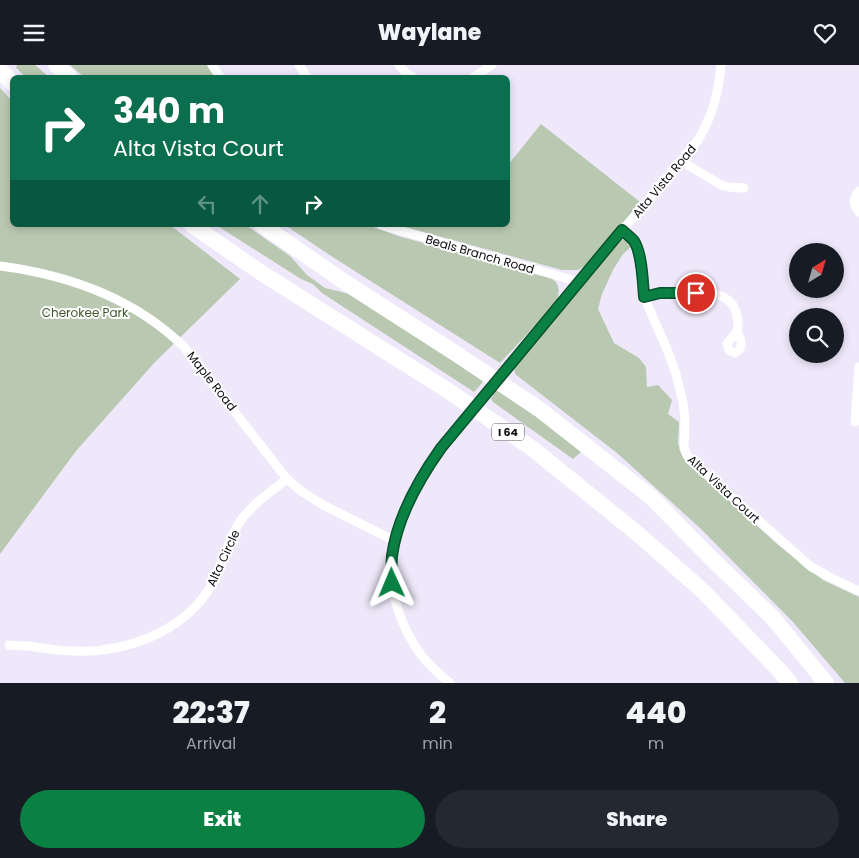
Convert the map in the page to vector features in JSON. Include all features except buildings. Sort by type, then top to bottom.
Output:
[{"type":"highway","points":[[56,65],[67,75]]},
{"type":"highway","points":[[0,70],[10,81]]},
{"type":"highway","name":"I 64","points":[[195,227],[260,272],[447,390],[532,449],[638,533],[695,585],[790,683]]},
{"type":"highway","points":[[265,227],[354,288],[539,409],[651,497],[773,617],[826,683]]},
{"type":"street","points":[[399,65],[410,75]]},
{"type":"street","points":[[477,75],[492,65]]},
{"type":"street","name":"Alta Vista Road","points":[[450,683],[435,671],[422,656],[409,637],[400,617],[392,583],[392,555],[400,523],[418,484],[441,448],[698,140],[710,118],[717,95],[721,65]]},
{"type":"street","points":[[681,161],[721,185],[744,188]]},
{"type":"street","points":[[859,191],[854,200],[859,212]]},
{"type":"street","name":"Beals Branch Road","points":[[388,227],[579,282]]},
{"type":"street","name":"Alta Vista Court","points":[[622,230],[637,246],[640,255],[644,297],[655,319],[676,374],[683,402],[684,448],[690,460],[810,566],[831,579],[859,591]]},
{"type":"street","name":"Maple Road","points":[[0,266],[44,274],[77,283],[132,307],[153,320],[184,347],[287,479],[323,505],[395,541]]},
{"type":"street","points":[[644,297],[670,292],[717,294],[727,299],[734,307],[737,314],[737,331]]},
{"type":"street","points":[[855,422],[859,367]]},
{"type":"street","name":"Alta Circle","points":[[10,645],[55,650],[89,651],[115,648],[140,642],[163,632],[184,617],[209,589],[242,518],[253,505],[287,479]]},
{"type":"green space","points":[[17,65],[35,65],[47,75],[24,75],[16,68]]},
{"type":"green space","points":[[70,65],[207,65],[214,75],[82,75]]},
{"type":"green space","name":"Cherokee Park","points":[[0,88],[10,99],[10,227],[173,227],[240,279],[155,362],[76,451],[0,554]]},
{"type":"green space","points":[[541,124],[640,202],[590,263],[578,270],[562,270],[405,227],[510,227],[510,163]]},
{"type":"green space","points":[[219,227],[249,227],[290,256],[307,275],[325,288],[354,295],[484,377],[482,383],[474,392],[322,293],[313,284],[301,279]]},
{"type":"green space","points":[[288,227],[373,227],[398,236],[551,278],[558,286],[557,302],[500,363]]},
{"type":"green space","points":[[620,239],[632,246],[623,254],[613,270],[602,294],[598,309],[614,343],[639,358],[646,367],[647,387],[658,385],[672,400],[668,414],[679,422],[678,443],[683,458],[777,544],[823,580],[859,597],[859,683],[845,683],[793,622],[700,528],[617,453],[515,374],[514,368]]},
{"type":"green space","points":[[499,389],[583,450],[573,459],[493,402],[491,399],[495,391]]},
{"type":"route","points":[[392,583],[392,555],[400,523],[430,463],[622,230],[634,241],[640,255],[644,297],[670,292],[696,293]]}]
